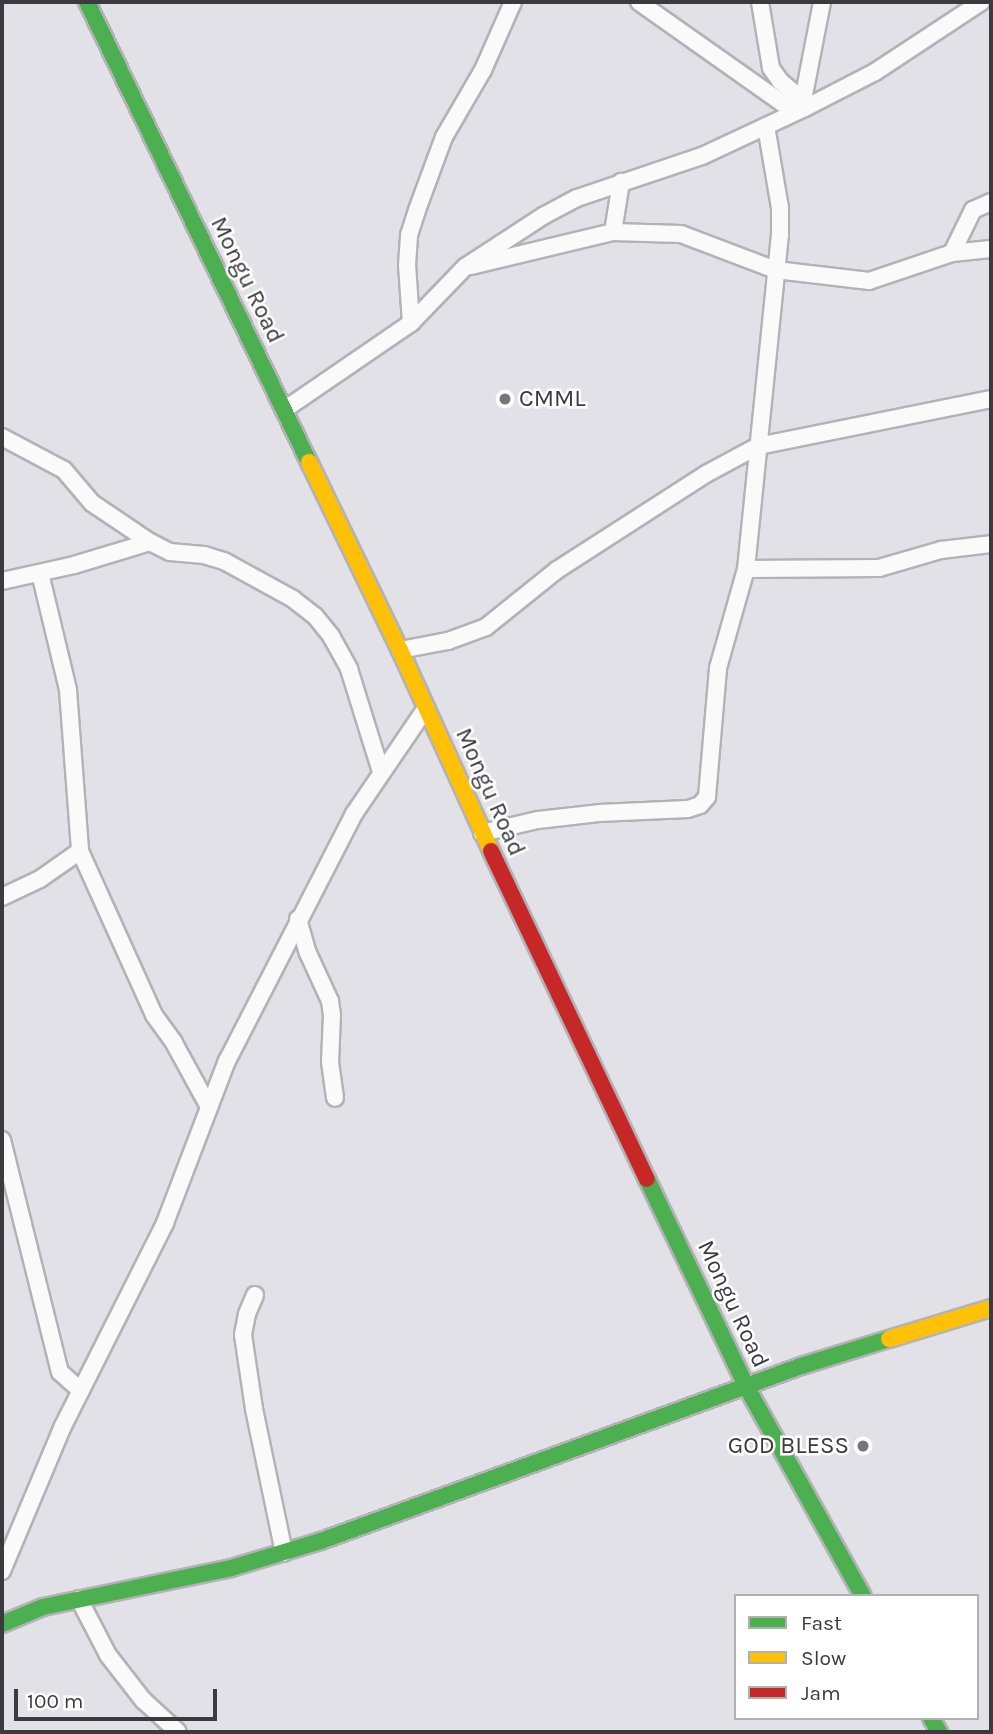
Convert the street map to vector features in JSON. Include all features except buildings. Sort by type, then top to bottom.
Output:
[{"type":"main road","name":"Mongu Road","points":[[87,2],[400,650],[482,833],[746,1386],[862,1594]]},
{"type":"main road","points":[[2,1624],[29,1611],[231,1568],[284,1553],[440,1499],[746,1386],[991,1308]]},
{"type":"street","points":[[411,323],[409,235],[444,137],[483,70],[513,2]]},
{"type":"street","points":[[639,2],[801,106]]},
{"type":"street","points":[[760,2],[771,68],[801,106]]},
{"type":"street","points":[[801,106],[822,2]]},
{"type":"street","points":[[284,410],[411,323],[465,267],[543,216],[577,198],[702,156],[766,126],[801,106],[875,72],[981,2]]},
{"type":"street","points":[[482,833],[538,820],[587,814],[688,809],[700,805],[707,797],[718,668],[746,569],[776,270],[780,208],[766,126]]},
{"type":"street","points":[[613,232],[621,182]]},
{"type":"street","points":[[952,253],[973,210],[991,202]]},
{"type":"street","points":[[968,220],[990,251]]},
{"type":"street","points":[[465,267],[613,232],[681,234],[776,270],[869,281],[952,253],[990,251]]},
{"type":"street","points":[[400,650],[448,641],[486,627],[557,570],[706,474],[758,446],[991,399]]},
{"type":"street","points":[[2,437],[64,470],[92,503],[150,542],[170,552],[204,555],[223,562],[273,587],[315,616],[331,636],[349,669],[381,772]]},
{"type":"street","points":[[2,582],[150,542]]},
{"type":"street","points":[[746,569],[879,568],[941,550],[991,544]]},
{"type":"street","points":[[40,573],[68,690],[80,851],[154,1015],[174,1043],[209,1107]]},
{"type":"street","points":[[2,1571],[81,1391],[165,1223],[227,1061],[298,919],[381,772],[426,708]]},
{"type":"street","points":[[2,897],[40,879],[80,851]]},
{"type":"street","points":[[298,919],[308,953],[330,1001],[330,1062],[335,1098]]},
{"type":"street","points":[[2,1140],[60,1372],[81,1391]]},
{"type":"street","points":[[255,1295],[247,1314],[243,1335],[254,1409],[284,1553]]},
{"type":"street","points":[[79,1599],[108,1655],[144,1700],[178,1732]]},
{"type":"traffic: fast","points":[[87,2],[309,462]]},
{"type":"traffic: fast","points":[[647,1179],[746,1386],[862,1594]]},
{"type":"traffic: fast","points":[[2,1624],[43,1607],[231,1568],[321,1541],[801,1366],[889,1339]]},
{"type":"traffic: fast","points":[[932,1720],[939,1732]]},
{"type":"traffic: slow","points":[[309,462],[400,650],[491,851]]},
{"type":"traffic: slow","points":[[889,1339],[991,1308]]},
{"type":"traffic: jam","points":[[491,851],[647,1179]]},
{"type":"place","name":"CMML","points":[[505,399]]},
{"type":"place","name":"GOD BLESS","points":[[863,1446]]}]
